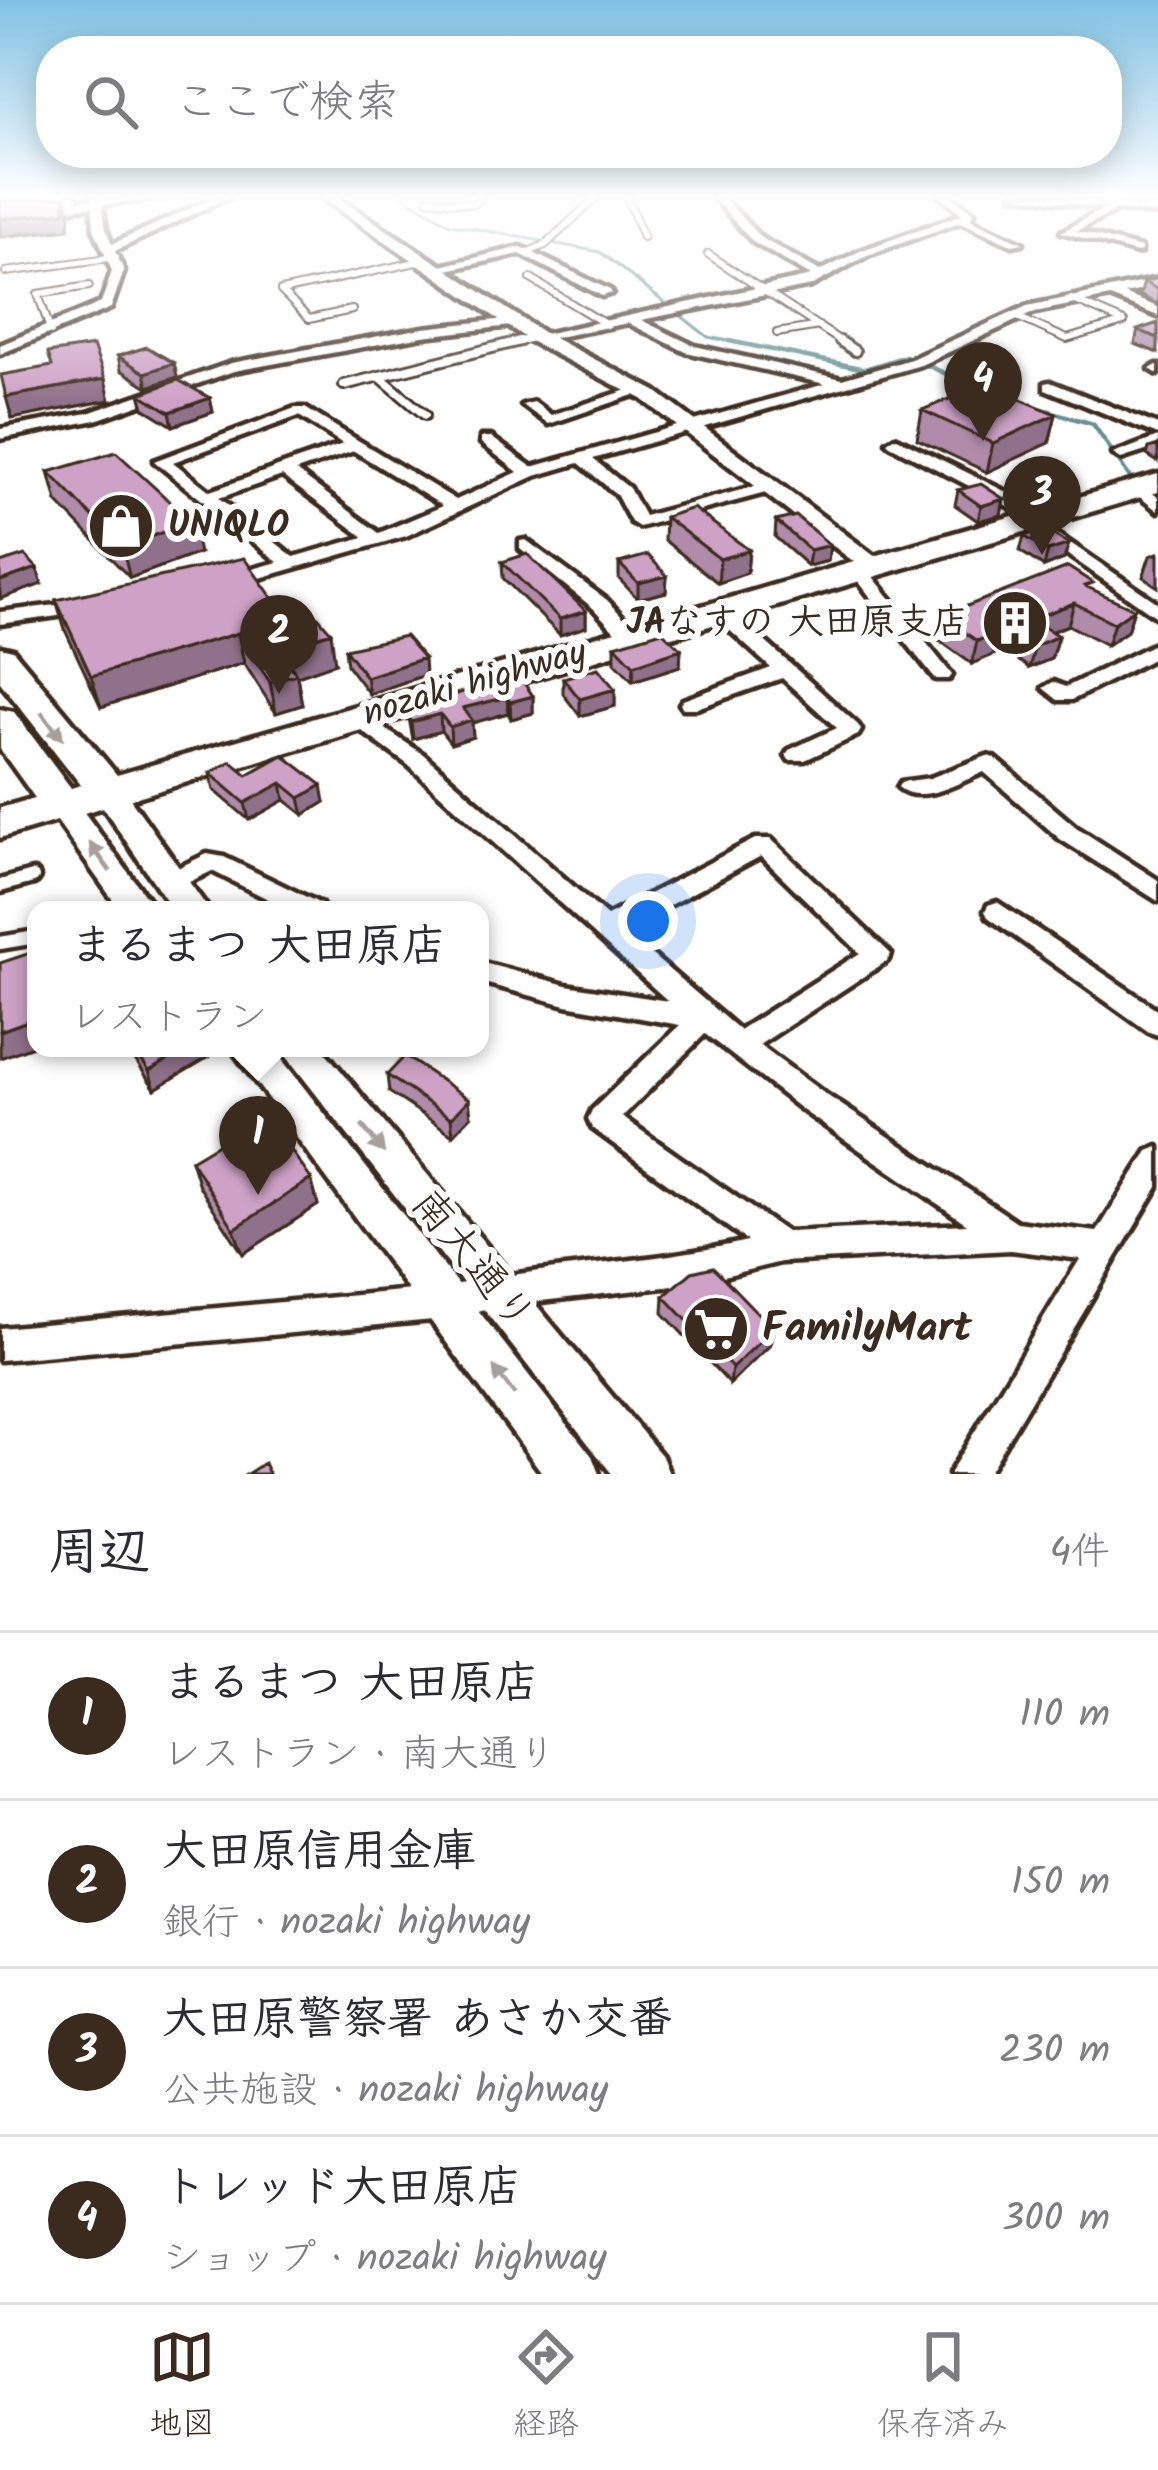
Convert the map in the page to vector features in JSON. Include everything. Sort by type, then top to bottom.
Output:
[{"type":"highway","name":"nozaki highway","points":[[0,823],[1036,519],[1152,493]]},
{"type":"highway","points":[[0,658],[108,791]]},
{"type":"highway","points":[[0,721],[61,804]]},
{"type":"street","points":[[0,350],[107,305],[115,289],[114,264]]},
{"type":"street","points":[[432,264],[537,337],[642,391],[771,487],[868,570],[942,675]]},
{"type":"street","points":[[548,264],[606,292]]},
{"type":"street","points":[[798,264],[818,275]]},
{"type":"street","points":[[537,337],[767,294],[842,264]]},
{"type":"street","points":[[200,588],[377,539],[529,473],[686,424],[916,362],[1015,316],[1072,298],[1158,284]]},
{"type":"street","points":[[1109,292],[1158,313]]},
{"type":"street","points":[[632,321],[692,349],[844,383]]},
{"type":"street","points":[[0,434],[91,417],[231,367],[423,332],[515,322]]},
{"type":"street","points":[[1051,386],[1158,430]]},
{"type":"street","points":[[529,405],[549,421],[642,391]]},
{"type":"street","points":[[292,564],[162,460],[299,411],[457,508]]},
{"type":"street","points":[[486,440],[529,473]]},
{"type":"street","points":[[895,442],[1036,519],[1158,612]]},
{"type":"street","points":[[1121,454],[1158,442]]},
{"type":"street","points":[[208,497],[355,445]]},
{"type":"street","points":[[583,458],[623,490],[639,522],[771,487]]},
{"type":"street","points":[[284,470],[377,539]]},
{"type":"street","points":[[526,544],[581,594],[600,604],[632,638]]},
{"type":"street","points":[[0,618],[110,604]]},
{"type":"street","points":[[722,612],[850,730],[797,755]]},
{"type":"street","points":[[1052,688],[1065,696],[1158,648]]},
{"type":"street","points":[[690,704],[785,670]]},
{"type":"street","points":[[358,718],[415,759],[738,1045],[1011,1236]]},
{"type":"street","points":[[908,787],[933,784],[987,763],[1068,833],[1158,892]]},
{"type":"street","points":[[108,791],[185,901]]},
{"type":"street","points":[[61,804],[132,901]]},
{"type":"street","points":[[608,927],[763,844],[878,954],[738,1045]]},
{"type":"street","points":[[171,881],[207,862],[216,863],[294,901]]},
{"type":"street","points":[[997,911],[1158,1024]]},
{"type":"street","points":[[489,974],[566,995],[704,1018]]},
{"type":"street","points":[[704,1018],[602,1119],[781,1247]]},
{"type":"street","name":"南大通り","points":[[257,1057],[574,1474]]},
{"type":"street","name":"南大通り","points":[[306,1057],[644,1474]]},
{"type":"street","points":[[967,1474],[1158,1160]]},
{"type":"street","points":[[0,1344],[444,1303],[497,1291],[691,1268],[781,1247],[1011,1236],[1107,1248]]},
{"type":"lane","points":[[6,272],[50,264]]},
{"type":"lane","points":[[352,310],[309,319],[280,291],[432,264]]},
{"type":"lane","points":[[722,264],[855,351]]},
{"type":"lane","points":[[531,278],[608,325]]},
{"type":"lane","points":[[51,332],[38,294],[89,286]]},
{"type":"lane","points":[[1015,316],[1067,339],[1124,322],[1072,298]]},
{"type":"lane","points":[[777,332],[819,326]]},
{"type":"lane","points":[[344,385],[537,337]]},
{"type":"lane","points":[[379,376],[425,415]]},
{"type":"lane","points":[[0,886],[34,877]]},
{"type":"building","points":[[1158,323],[1158,338],[1138,330]]},
{"type":"building","points":[[93,346],[105,379],[6,397],[1,375],[52,366],[48,353]]},
{"type":"building","points":[[147,347],[174,363],[145,373],[118,356]]},
{"type":"building","points":[[178,380],[210,398],[170,412],[140,394]]},
{"type":"building","points":[[985,384],[1056,414],[993,443],[922,410]]},
{"type":"building","points":[[116,452],[192,522],[122,547],[49,472]]},
{"type":"building","points":[[981,484],[1004,499],[981,506],[958,490]]},
{"type":"building","points":[[693,508],[749,550],[720,559],[665,517]]},
{"type":"building","points":[[796,516],[830,545],[810,550],[776,521]]},
{"type":"building","points":[[1044,529],[1069,544],[1048,551],[1024,536]]},
{"type":"building","points":[[527,554],[586,611],[560,619],[502,562]]},
{"type":"building","points":[[25,555],[37,568],[0,581],[0,563]]},
{"type":"building","points":[[648,555],[667,576],[638,583],[619,563]]},
{"type":"building","points":[[244,558],[292,625],[318,617],[331,632],[279,649],[296,674],[270,682],[238,633],[91,676],[56,600]]},
{"type":"building","points":[[1068,567],[1093,583],[1085,586],[1134,609],[1114,623],[1074,603],[1032,619],[1058,636],[1035,646],[1010,628],[977,641],[941,616]]},
{"type":"building","points":[[662,631],[681,649],[634,665],[615,645]]},
{"type":"building","points":[[405,636],[424,658],[366,677],[345,649]]},
{"type":"building","points":[[598,668],[615,689],[580,699],[563,678]]},
{"type":"building","points":[[519,676],[533,696],[463,708],[472,720],[450,727],[440,714],[411,722],[407,708]]},
{"type":"building","points":[[283,755],[322,785],[300,798],[282,783],[245,803],[210,773],[231,761],[247,775]]},
{"type":"building","points":[[27,954],[27,1021],[0,1031],[0,963]]},
{"type":"building","points":[[139,1057],[173,1057],[149,1071]]},
{"type":"building","points":[[406,1057],[469,1099],[451,1118],[387,1075]]},
{"type":"building","points":[[266,1115],[311,1179],[234,1229],[191,1160]]},
{"type":"building","name":"FamilyMart","points":[[713,1267],[773,1329],[732,1368],[664,1296],[692,1272]]},
{"type":"building","points":[[264,1463],[269,1474],[247,1474]]},
{"type":"waterway","points":[[615,264],[708,337],[743,344]]},
{"type":"waterway","points":[[729,341],[865,369],[906,356],[980,389]]},
{"type":"waterway","points":[[1039,408],[1093,424],[1129,476]]},
{"type":"place","name":"トレッド大田原店","points":[[983,441]]},
{"type":"place","name":"UNIQLO","points":[[121,526]]},
{"type":"place","name":"大田原警察署 あさか交番","points":[[1042,555]]},
{"type":"place","name":"JAなすの 大田原支店","points":[[1015,623]]},
{"type":"place","name":"大田原信用金庫","points":[[279,694]]},
{"type":"place","name":"まるまつ 大田原店","points":[[258,1195]]},
{"type":"place","name":"FamilyMart","points":[[716,1329]]}]
